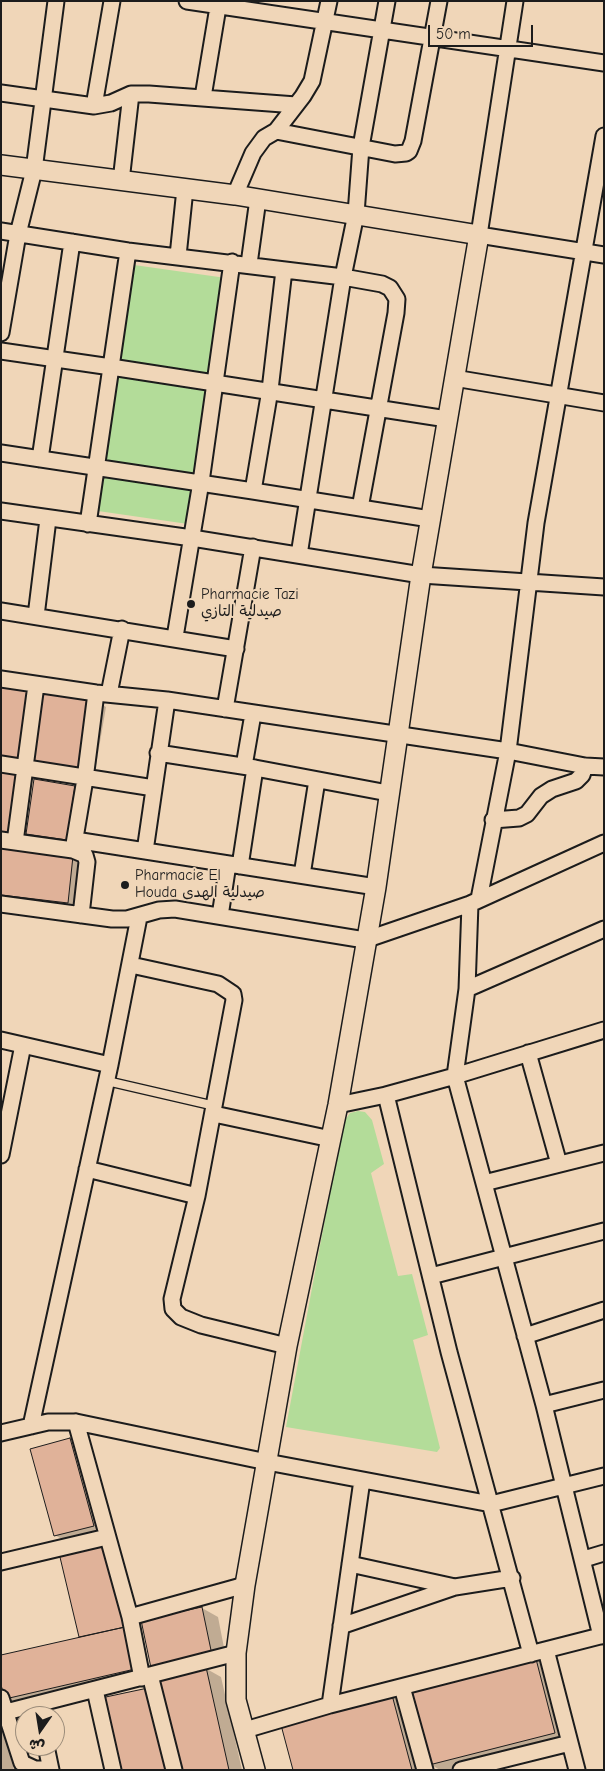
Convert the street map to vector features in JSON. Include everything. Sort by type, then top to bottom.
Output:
[{"type":"street","points":[[1,333],[18,234],[34,170],[56,1]]},
{"type":"street","points":[[94,106],[112,1]]},
{"type":"street","points":[[187,1],[219,4],[326,23],[604,63]]},
{"type":"street","points":[[234,195],[253,153],[264,138],[276,131],[312,81],[326,23],[329,1]]},
{"type":"street","points":[[299,555],[342,278],[356,214],[361,147],[387,1]]},
{"type":"street","points":[[276,131],[401,154],[406,153],[411,147],[434,38],[439,1]]},
{"type":"street","points":[[255,1770],[236,1700],[236,1654],[246,1585],[286,1346],[338,1105],[365,940],[376,887],[388,793],[421,575],[515,1]]},
{"type":"street","points":[[203,97],[219,4]]},
{"type":"street","points":[[1,93],[94,106],[112,103],[131,94],[203,97],[296,105]]},
{"type":"street","points":[[122,181],[131,94]]},
{"type":"street","points":[[245,1730],[330,1705],[602,1635],[544,1405],[456,1076],[475,902],[508,751],[536,523],[604,136]]},
{"type":"street","points":[[1,165],[234,195],[604,255]]},
{"type":"street","points":[[178,256],[185,189]]},
{"type":"street","points":[[249,264],[258,199]]},
{"type":"street","points":[[1,231],[128,251],[249,264],[382,284],[390,288],[397,299],[360,508]]},
{"type":"street","points":[[40,459],[72,242]]},
{"type":"street","points":[[88,524],[98,467],[128,251]]},
{"type":"street","points":[[175,638],[201,482],[232,262]]},
{"type":"street","points":[[253,491],[270,390],[284,270]]},
{"type":"street","points":[[1,351],[324,398],[447,419]]},
{"type":"street","points":[[454,378],[604,403]]},
{"type":"street","points":[[1,453],[201,482],[430,520]]},
{"type":"street","points":[[1,511],[253,547],[421,575],[604,588]]},
{"type":"street","points":[[36,616],[48,519]]},
{"type":"street","points":[[224,709],[253,547]]},
{"type":"street","points":[[1,611],[122,629],[236,649]]},
{"type":"street","points":[[74,845],[85,779],[103,694],[122,629]]},
{"type":"street","points":[[1,679],[103,694],[167,700],[508,751],[585,766],[604,767]]},
{"type":"street","points":[[36,685],[26,768],[8,841],[145,851],[376,887]]},
{"type":"street","points":[[145,851],[167,700]]},
{"type":"street","points":[[220,916],[234,865],[249,767],[253,714]]},
{"type":"street","points":[[158,753],[249,767],[388,793]]},
{"type":"street","points":[[1,764],[85,779],[154,788]]},
{"type":"street","points":[[494,820],[519,818],[527,814],[541,796],[552,789],[576,781],[582,775],[585,766]]},
{"type":"street","points":[[302,875],[317,780]]},
{"type":"street","points":[[1,904],[112,918],[139,917],[159,910],[175,909],[365,940],[475,902],[604,843]]},
{"type":"street","points":[[74,845],[85,855],[87,862],[81,915]]},
{"type":"street","points":[[31,1426],[86,1169],[107,1081],[139,917]]},
{"type":"street","points":[[467,989],[604,929]]},
{"type":"street","points":[[130,966],[212,982],[227,988],[233,994],[234,1009],[197,1196],[172,1299],[176,1314],[201,1325],[286,1346]]},
{"type":"street","points":[[338,1105],[386,1095],[456,1076],[604,1030]]},
{"type":"street","points":[[1,1040],[110,1065]]},
{"type":"street","points":[[1,1155],[23,1045]]},
{"type":"street","points":[[528,1054],[559,1164]]},
{"type":"street","points":[[386,1095],[431,1276],[531,1654]]},
{"type":"street","points":[[214,1110],[331,1139]]},
{"type":"street","points":[[484,1183],[604,1153]]},
{"type":"street","points":[[86,1169],[197,1196]]},
{"type":"street","points":[[431,1276],[604,1231]]},
{"type":"street","points":[[525,1336],[604,1310]]},
{"type":"street","points":[[544,1405],[604,1390]]},
{"type":"street","points":[[1,1433],[48,1422],[76,1422],[268,1462],[492,1504],[604,1476]]},
{"type":"street","points":[[76,1422],[174,1770]]},
{"type":"street","points":[[330,1705],[362,1480]]},
{"type":"street","points":[[1,1562],[107,1537]]},
{"type":"street","points":[[584,1559],[604,1553]]},
{"type":"street","points":[[350,1564],[455,1587]]},
{"type":"street","points":[[341,1626],[455,1587],[512,1578]]},
{"type":"street","points":[[130,1617],[246,1585]]},
{"type":"street","points":[[546,1650],[577,1770]]},
{"type":"street","points":[[49,1706],[95,1690],[236,1654]]},
{"type":"street","points":[[402,1687],[425,1770]]},
{"type":"street","points":[[95,1690],[113,1770]]},
{"type":"street","points":[[4,1705],[22,1763],[35,1769],[51,1769],[48,1756]]},
{"type":"street","points":[[461,1770],[570,1742]]},
{"type":"lane","points":[[107,1081],[214,1110]]},
{"type":"green space","points":[[127,264],[226,278],[188,524],[91,510]]},
{"type":"green space","points":[[365,1112],[372,1120],[384,1164],[371,1173],[398,1276],[412,1274],[428,1335],[413,1340],[440,1448],[437,1452],[286,1427],[343,1123],[350,1113]]},
{"type":"building","points":[[1,686],[32,691],[20,762],[1,759]]},
{"type":"building","points":[[43,689],[91,697],[79,769],[31,761]]},
{"type":"building","points":[[1,772],[18,774],[11,835],[1,834]]},
{"type":"building","points":[[34,779],[75,786],[67,840],[26,834]]},
{"type":"building","points":[[1,848],[73,856],[68,903],[1,895]]},
{"type":"building","points":[[70,1438],[94,1526],[54,1536],[30,1449]]},
{"type":"building","points":[[106,1542],[125,1627],[79,1637],[59,1553]]},
{"type":"building","points":[[202,1607],[212,1655],[151,1668],[141,1620]]},
{"type":"building","points":[[125,1627],[135,1669],[5,1699],[1,1685],[1,1655]]},
{"type":"building","points":[[535,1655],[555,1733],[429,1765],[409,1687]]},
{"type":"building","points":[[206,1667],[229,1770],[178,1770],[158,1678]]},
{"type":"building","points":[[148,1688],[167,1770],[118,1770],[101,1698]]},
{"type":"building","points":[[392,1695],[412,1770],[293,1770],[281,1725]]},
{"type":"place","name":"Pharmacie Tazi صيدلية التازي","points":[[191,604]]},
{"type":"place","name":"Pharmacie El Houda صيدلية الهدى","points":[[125,885]]}]
